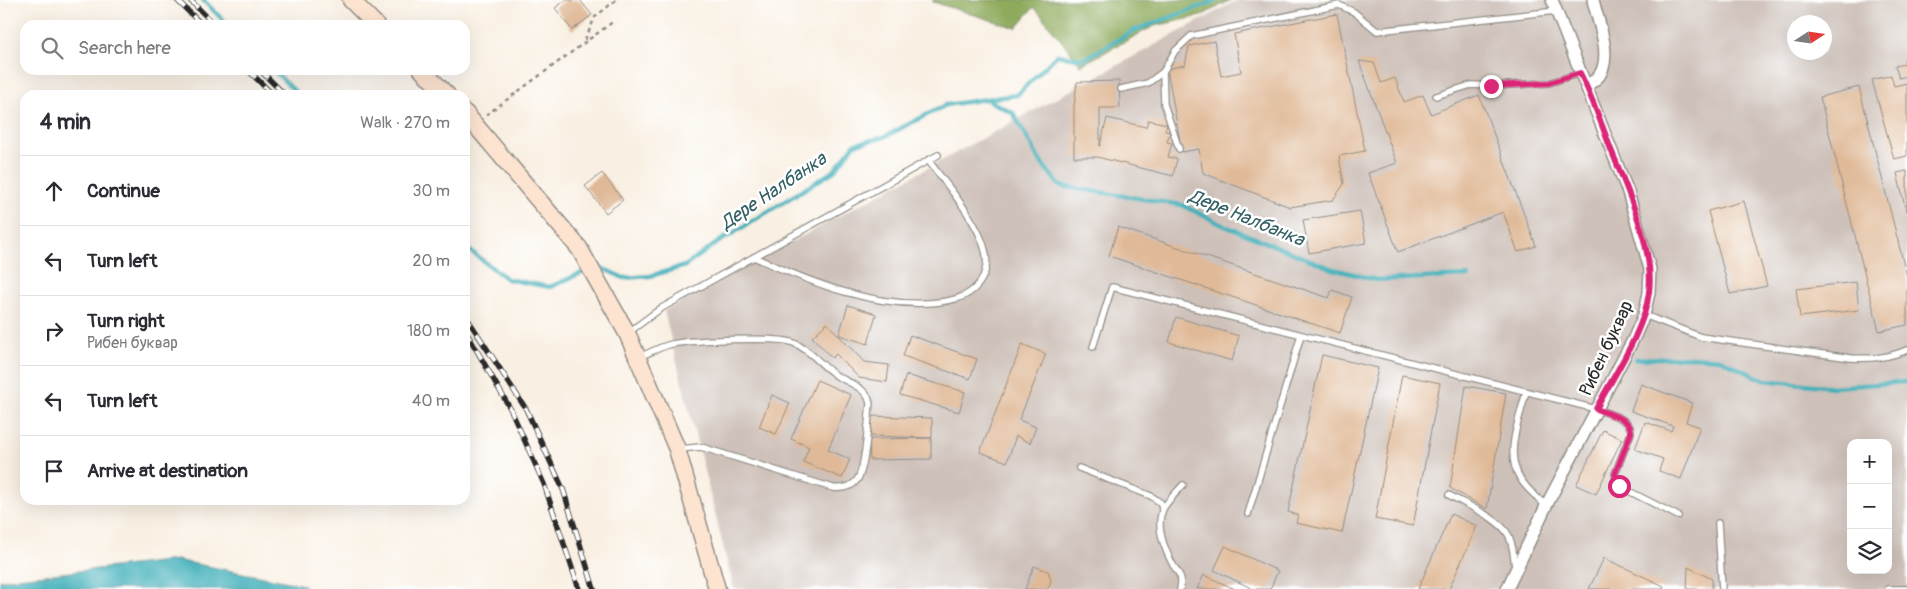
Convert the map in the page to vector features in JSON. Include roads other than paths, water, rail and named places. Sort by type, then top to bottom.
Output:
[{"type":"street","points":[[351,0],[371,20]]},
{"type":"street","points":[[1587,86],[1598,76],[1604,64],[1604,46],[1593,0]]},
{"type":"street","name":"Рибен буквар","points":[[1507,589],[1546,506],[1633,340],[1644,314],[1649,293],[1650,269],[1628,192],[1554,5]]},
{"type":"street","points":[[427,75],[442,90]]},
{"type":"street","points":[[470,119],[580,248],[627,334],[677,449],[718,589]]},
{"type":"lane","points":[[1121,90],[1148,83],[1163,72],[1175,51],[1190,36],[1339,5],[1354,12],[1377,31],[1554,5]]},
{"type":"lane","points":[[1163,72],[1164,104],[1179,150]]},
{"type":"lane","points":[[1436,96],[1471,85],[1491,86],[1549,83],[1580,73]]},
{"type":"lane","points":[[627,334],[660,309],[938,155]]},
{"type":"lane","points":[[754,257],[799,277],[862,296],[920,304],[962,298],[971,292],[983,277],[987,258],[985,248],[964,208],[928,160]]},
{"type":"lane","points":[[1093,346],[1112,287],[1596,409],[1628,422],[1631,427],[1631,433],[1615,474],[1619,486],[1678,516]]},
{"type":"lane","points":[[1644,314],[1701,337],[1832,356],[1872,359],[1890,357],[1907,350]]},
{"type":"lane","points":[[1248,514],[1300,335]]},
{"type":"lane","points":[[637,358],[668,345],[688,341],[792,341],[804,348],[836,375],[866,392],[870,398],[862,470],[857,480],[846,488],[833,488],[701,447],[677,449]]},
{"type":"lane","points":[[1526,392],[1513,447],[1514,464],[1519,477],[1526,487],[1546,506]]},
{"type":"lane","points":[[1079,468],[1151,496],[1160,502],[1162,511],[1160,529],[1173,564],[1181,575],[1180,589]]},
{"type":"lane","points":[[1162,511],[1183,485]]},
{"type":"lane","points":[[1449,495],[1498,522],[1508,535],[1513,550],[1515,571]]},
{"type":"lane","points":[[1718,523],[1722,589]]},
{"type":"lane","points":[[1888,589],[1907,589]]},
{"type":"water","points":[[176,560],[304,585],[306,589],[0,589],[0,580]]},
{"type":"waterway","name":"Дере Налбанка","points":[[203,0],[223,20]]},
{"type":"waterway","points":[[986,99],[1017,95],[1057,55],[1084,59],[1135,30],[1218,0]]},
{"type":"waterway","name":"Дере Налбанка","points":[[278,75],[294,90]]},
{"type":"waterway","name":"Дере Налбанка","points":[[595,267],[597,266],[624,278],[650,276],[685,266],[717,243],[834,171],[855,144],[884,137],[946,105],[986,99],[1013,113],[1040,161],[1060,186],[1182,205],[1225,226],[1333,269],[1377,280],[1468,276]]},
{"type":"waterway","name":"Дере Налбанка","points":[[470,251],[507,279],[550,287],[588,270]]},
{"type":"waterway","points":[[1635,359],[1693,357],[1720,359],[1763,380],[1833,387],[1907,382]]},
{"type":"railway","points":[[177,0],[197,20]]},
{"type":"railway","points":[[190,0],[210,20]]},
{"type":"railway","points":[[253,75],[268,90]]},
{"type":"railway","points":[[265,75],[280,90]]},
{"type":"railway","points":[[470,323],[526,409],[563,489],[594,589]]},
{"type":"railway","points":[[470,339],[511,410],[544,484],[579,589]]}]
